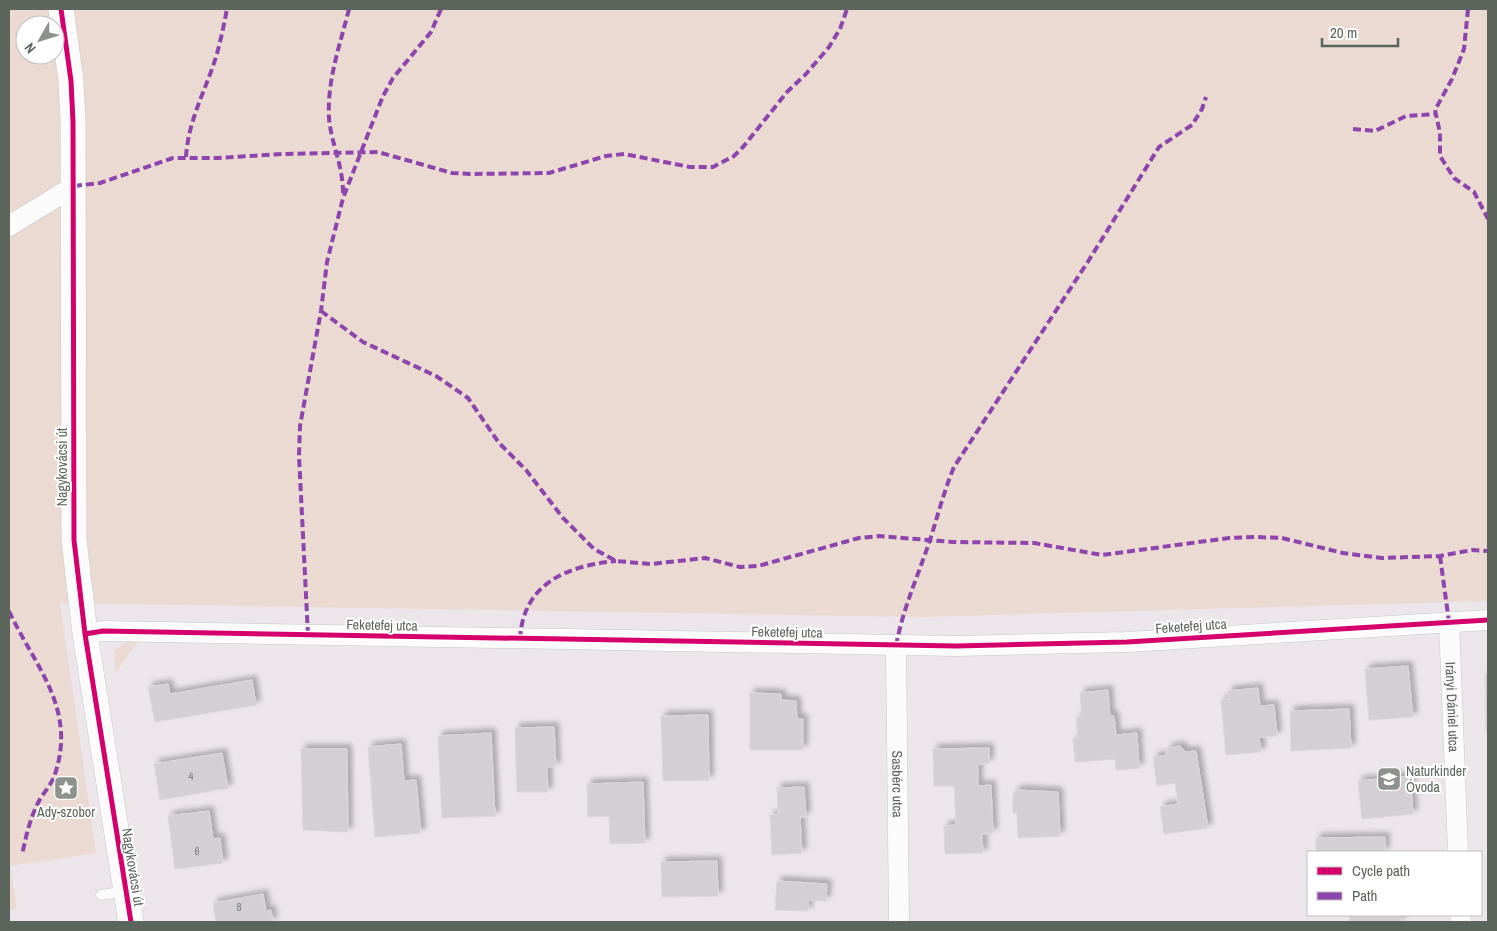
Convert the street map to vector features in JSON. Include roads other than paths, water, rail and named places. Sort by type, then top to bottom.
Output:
[{"type":"street","name":"Nagykovácsi út","points":[[61,9],[71,81],[74,186],[74,540],[85,634],[131,922]]},
{"type":"street","points":[[9,226],[74,186]]},
{"type":"street","name":"Feketefej utca","points":[[85,634],[103,631],[896,646],[1127,642],[1488,620]]},
{"type":"street","name":"Irányi Dániel utca","points":[[1449,622],[1458,851]]},
{"type":"street","name":"Sasbérc utca","points":[[896,646],[899,922]]},
{"type":"lane","points":[[102,895],[126,891]]},
{"type":"place","name":"Naturkinder Óvoda","points":[[1389,779]]},
{"type":"place","name":"Ady-szobor","points":[[66,788]]}]
